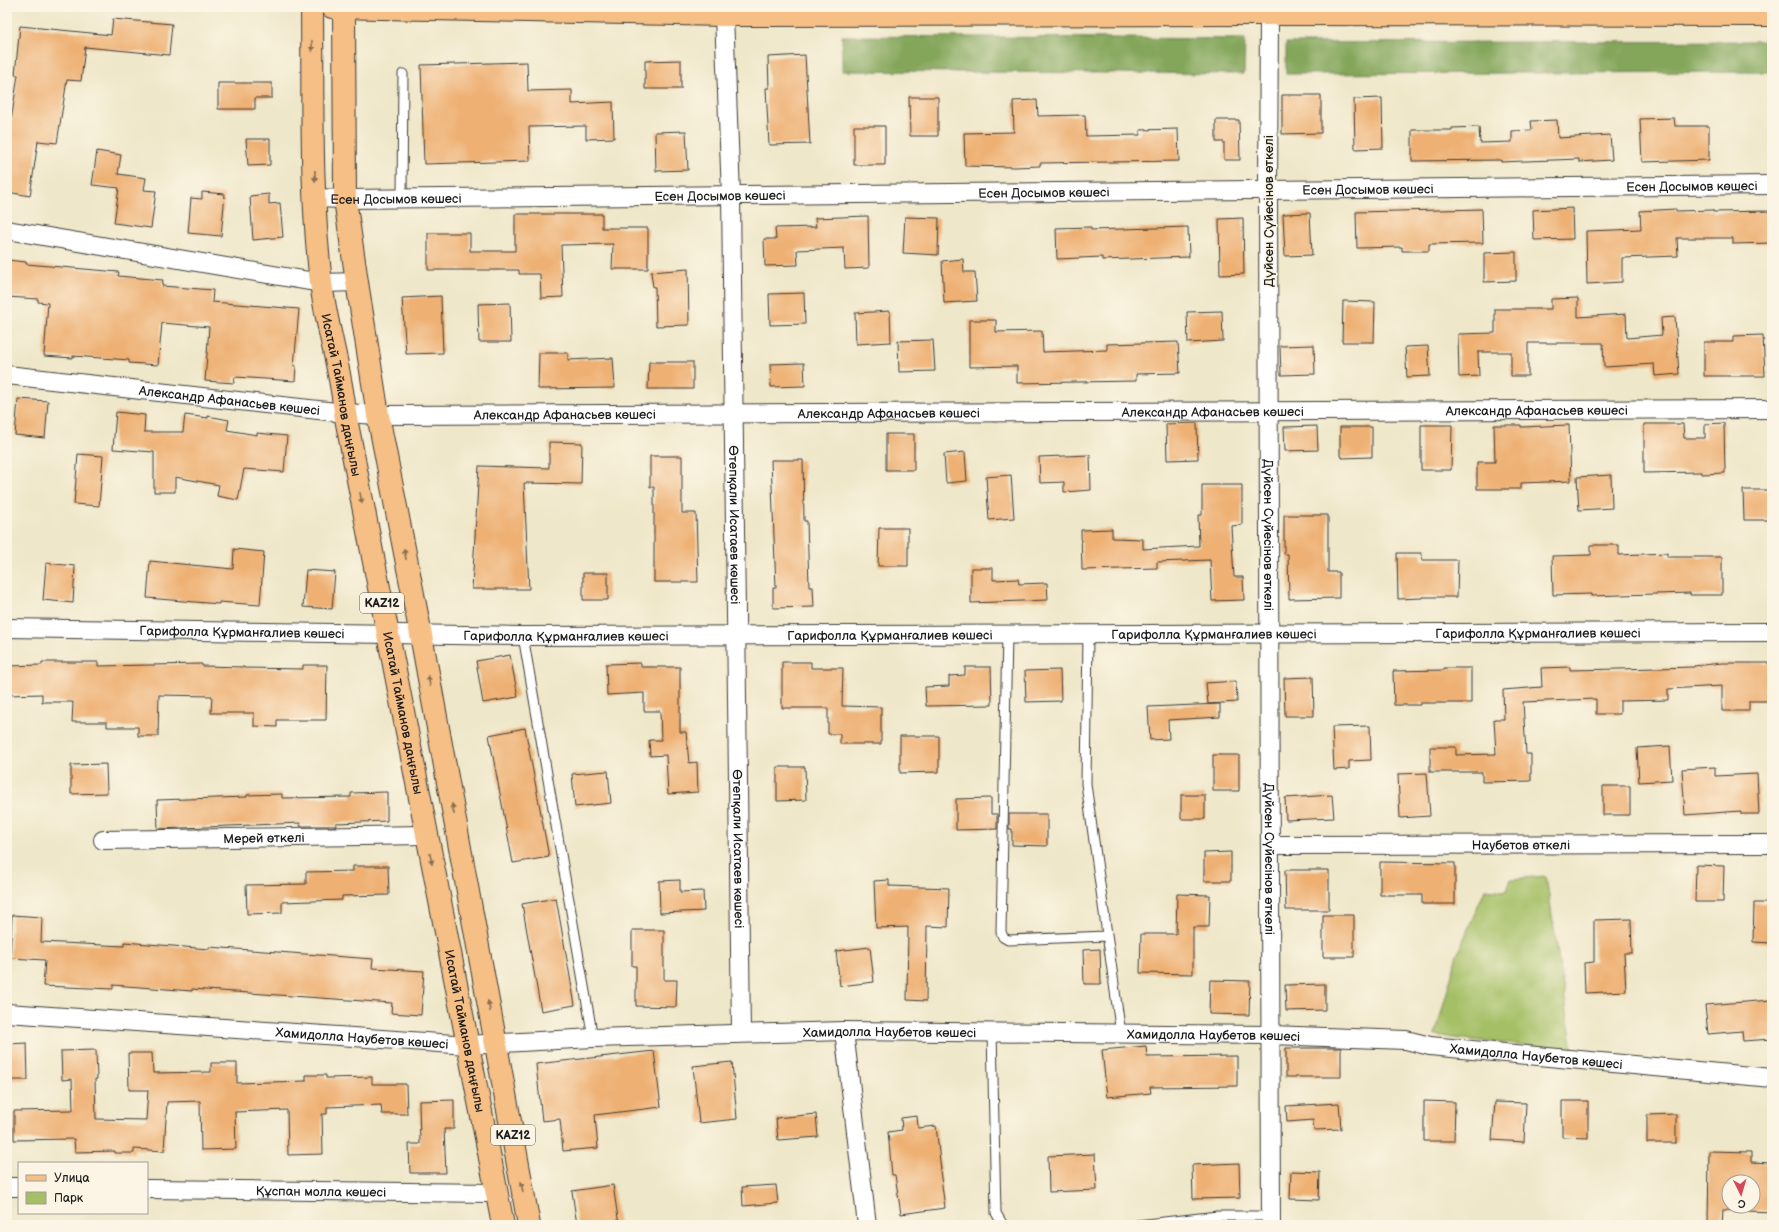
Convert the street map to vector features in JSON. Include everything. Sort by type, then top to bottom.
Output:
[{"type":"main road","name":"Исатай Тайманов даңғылы","points":[[312,7],[315,198],[321,283],[343,388],[345,413],[503,1225]]},
{"type":"main road","points":[[340,7],[724,15],[1269,14],[1772,16]]},
{"type":"main road","name":"KAZ12","points":[[340,7],[345,199],[357,282],[378,415],[421,635],[529,1225]]},
{"type":"street","name":"Дүйсен Сүйесінов өткелі","points":[[1269,14],[1268,190],[1271,1220]]},
{"type":"street","name":"Өтепқали Исатаев көшесі","points":[[724,15],[731,195],[741,1033]]},
{"type":"street","name":"Есен Досымов көшесі","points":[[315,198],[345,199],[1772,185]]},
{"type":"street","points":[[7,230],[321,283],[357,282]]},
{"type":"street","name":"Александр Афанасьев көшесі","points":[[7,375],[345,413],[378,415],[1772,409]]},
{"type":"street","name":"Гарифолла Құрманғалиев көшесі","points":[[7,628],[523,636],[1772,632]]},
{"type":"street","name":"Мерей өткелі","points":[[103,840],[426,835]]},
{"type":"street","name":"Наубетов өткелі","points":[[1271,845],[1772,844]]},
{"type":"street","name":"Хамидолла Наубетов көшесі","points":[[7,1013],[468,1045],[593,1038],[844,1031],[1271,1035],[1406,1040],[1430,1046],[1772,1078]]},
{"type":"street","points":[[844,1031],[867,1225]]},
{"type":"street","points":[[7,1187],[18,1187]]},
{"type":"street","name":"Құспан молла көшесі","points":[[148,1189],[496,1193]]},
{"type":"lane","points":[[402,198],[403,74]]},
{"type":"lane","points":[[1007,634],[1001,932],[1003,937],[1008,940],[1107,936]]},
{"type":"lane","points":[[1088,634],[1086,784],[1121,1034]]},
{"type":"lane","points":[[523,636],[593,1038]]},
{"type":"lane","points":[[992,1032],[996,1213],[1002,1225]]},
{"type":"lane","points":[[1137,1225],[1218,1216],[1271,1220]]},
{"type":"lane","points":[[1213,1225],[1218,1216]]},
{"type":"green space","points":[[842,36],[1245,39],[1244,74],[842,71]]},
{"type":"green space","points":[[1772,41],[1772,72],[1286,74],[1286,43]]},
{"type":"green space","points":[[1546,876],[1573,1051],[1435,1036],[1457,955],[1485,889],[1507,891],[1511,879]]},
{"type":"building","points":[[113,19],[172,24],[169,55],[85,47],[81,81],[67,80],[57,143],[38,141],[30,196],[7,192],[7,148],[18,75],[15,75],[20,26],[111,35]]},
{"type":"building","points":[[805,55],[810,144],[769,145],[766,88],[769,88],[768,57]]},
{"type":"building","points":[[681,60],[681,89],[645,89],[645,61]]},
{"type":"building","points":[[527,62],[528,91],[572,90],[572,104],[613,102],[614,138],[586,139],[586,126],[529,127],[530,161],[424,164],[421,65]]},
{"type":"building","points":[[218,83],[272,83],[272,98],[255,98],[255,109],[218,109]]},
{"type":"building","points":[[1282,95],[1321,95],[1321,133],[1282,134]]},
{"type":"building","points":[[909,97],[938,97],[938,136],[910,136]]},
{"type":"building","points":[[1382,98],[1383,148],[1355,149],[1354,99]]},
{"type":"building","points":[[1037,100],[1038,116],[1085,115],[1086,136],[1140,135],[1140,130],[1178,129],[1179,161],[1040,163],[1040,166],[1015,167],[965,166],[964,133],[1014,132],[1013,101]]},
{"type":"building","points":[[1674,118],[1675,126],[1709,126],[1709,160],[1642,162],[1640,119]]},
{"type":"building","points":[[1216,120],[1239,120],[1240,160],[1224,160],[1224,142],[1216,142]]},
{"type":"building","points":[[1557,120],[1558,138],[1610,135],[1612,160],[1579,162],[1579,159],[1501,162],[1501,160],[1412,161],[1412,130],[1452,130],[1452,128],[1479,127],[1480,143],[1512,142],[1512,131],[1532,130],[1531,121]]},
{"type":"building","points":[[854,126],[885,126],[885,165],[854,165]]},
{"type":"building","points":[[686,131],[688,170],[656,171],[655,132]]},
{"type":"building","points":[[246,139],[270,139],[270,165],[248,166]]},
{"type":"building","points":[[97,151],[121,155],[118,174],[146,178],[144,190],[156,191],[151,228],[114,223],[119,188],[92,185]]},
{"type":"building","points":[[202,192],[225,194],[221,236],[188,233],[191,198],[202,199]]},
{"type":"building","points":[[269,194],[269,204],[280,203],[283,237],[253,240],[250,196]]},
{"type":"building","points":[[1572,208],[1573,239],[1534,240],[1533,210]]},
{"type":"building","points":[[1482,209],[1483,243],[1429,244],[1429,251],[1402,251],[1402,247],[1357,248],[1356,212]]},
{"type":"building","points":[[1676,209],[1676,211],[1713,210],[1713,212],[1772,211],[1772,243],[1733,244],[1733,238],[1677,238],[1678,256],[1622,258],[1622,282],[1587,284],[1586,231],[1641,229],[1640,211]]},
{"type":"building","points":[[1310,213],[1312,255],[1285,256],[1283,214]]},
{"type":"building","points":[[515,214],[602,214],[602,228],[648,228],[648,269],[612,269],[613,244],[561,245],[563,297],[541,298],[540,274],[519,274],[519,270],[428,270],[428,233],[470,233],[470,251],[515,251]]},
{"type":"building","points":[[868,216],[869,268],[845,269],[844,248],[797,250],[798,265],[765,266],[764,239],[776,239],[775,228],[816,227],[815,218]]},
{"type":"building","points":[[905,217],[939,218],[938,255],[903,253]]},
{"type":"building","points":[[1243,218],[1244,274],[1220,275],[1219,219]]},
{"type":"building","points":[[1091,227],[1091,230],[1188,227],[1189,257],[1102,260],[1102,257],[1057,259],[1056,228]]},
{"type":"building","points":[[1516,252],[1516,281],[1484,282],[1484,253]]},
{"type":"building","points":[[963,259],[964,272],[975,272],[977,301],[944,303],[942,261]]},
{"type":"building","points":[[7,260],[26,262],[26,264],[119,272],[118,276],[163,280],[162,286],[213,290],[212,302],[299,309],[294,366],[296,366],[295,381],[235,377],[234,383],[205,381],[209,327],[162,323],[158,365],[129,363],[129,360],[73,356],[73,358],[44,356],[48,303],[38,302],[38,299],[7,297]]},
{"type":"building","points":[[688,269],[689,325],[656,326],[655,287],[653,287],[651,272]]},
{"type":"building","points":[[804,293],[805,324],[770,325],[769,294]]},
{"type":"building","points":[[441,296],[443,353],[406,354],[402,298]]},
{"type":"building","points":[[1578,298],[1578,317],[1626,314],[1627,338],[1662,335],[1661,318],[1675,317],[1679,374],[1655,376],[1654,364],[1604,367],[1603,343],[1528,343],[1528,376],[1511,376],[1511,352],[1478,352],[1479,376],[1459,377],[1458,334],[1495,333],[1495,309],[1551,309],[1551,299]]},
{"type":"building","points":[[1343,301],[1375,302],[1374,342],[1342,342]]},
{"type":"building","points":[[510,303],[511,342],[479,342],[478,304]]},
{"type":"building","points":[[890,311],[891,342],[856,344],[855,313]]},
{"type":"building","points":[[1222,311],[1223,341],[1188,343],[1187,312]]},
{"type":"building","points":[[969,320],[996,320],[996,332],[1042,331],[1043,352],[1107,350],[1107,344],[1178,342],[1180,373],[1136,374],[1136,381],[1017,383],[1017,366],[969,367]]},
{"type":"building","points":[[1763,335],[1765,376],[1704,376],[1704,342],[1733,342],[1733,336]]},
{"type":"building","points":[[933,340],[935,371],[899,372],[898,341]]},
{"type":"building","points":[[1314,345],[1315,374],[1281,375],[1280,346]]},
{"type":"building","points":[[1428,346],[1430,376],[1407,377],[1405,347]]},
{"type":"building","points":[[539,353],[568,353],[568,360],[613,358],[615,388],[538,389]]},
{"type":"building","points":[[649,362],[693,362],[693,389],[648,389]]},
{"type":"building","points":[[804,363],[805,386],[771,387],[770,364]]},
{"type":"building","points":[[18,399],[48,401],[45,438],[15,435]]},
{"type":"building","points":[[116,412],[145,415],[144,432],[183,432],[185,415],[208,418],[208,416],[229,420],[227,430],[257,435],[257,433],[287,436],[284,472],[244,469],[238,500],[217,496],[219,485],[175,477],[175,492],[154,492],[154,452],[113,449]]},
{"type":"building","points":[[1197,423],[1198,459],[1167,460],[1166,424]]},
{"type":"building","points":[[1724,423],[1725,473],[1644,473],[1644,424],[1683,424],[1684,438],[1705,438],[1705,424]]},
{"type":"building","points":[[1421,425],[1452,425],[1451,470],[1421,470]]},
{"type":"building","points":[[1494,425],[1521,425],[1521,427],[1569,425],[1571,481],[1521,483],[1521,489],[1477,489],[1477,462],[1495,462]]},
{"type":"building","points":[[1317,426],[1318,450],[1285,451],[1284,427]]},
{"type":"building","points":[[1340,427],[1372,427],[1372,457],[1342,458],[1342,456],[1340,456]]},
{"type":"building","points":[[886,434],[914,434],[914,470],[886,470]]},
{"type":"building","points":[[549,442],[582,443],[581,484],[524,483],[529,589],[472,589],[479,466],[549,468]]},
{"type":"building","points":[[965,452],[967,481],[946,483],[944,454]]},
{"type":"building","points":[[78,454],[103,456],[99,506],[74,504]]},
{"type":"building","points":[[1090,455],[1091,490],[1064,492],[1064,482],[1040,483],[1039,457]]},
{"type":"building","points":[[650,456],[682,456],[682,513],[696,513],[698,582],[654,582],[654,487],[650,487]]},
{"type":"building","points":[[771,460],[803,460],[804,521],[807,521],[809,587],[813,587],[814,607],[773,608],[773,588],[776,588]]},
{"type":"building","points":[[1011,475],[1014,518],[989,520],[986,477]]},
{"type":"building","points":[[1611,475],[1612,508],[1579,510],[1577,477]]},
{"type":"building","points":[[1202,485],[1242,485],[1242,525],[1231,526],[1234,577],[1243,577],[1244,600],[1212,601],[1210,560],[1157,562],[1157,568],[1082,570],[1081,530],[1112,529],[1112,538],[1143,539],[1143,549],[1199,546],[1198,515],[1202,515]]},
{"type":"building","points":[[1743,490],[1772,490],[1772,520],[1744,520]]},
{"type":"building","points":[[1284,515],[1328,515],[1328,572],[1339,572],[1339,598],[1289,599],[1288,554],[1284,554]]},
{"type":"building","points":[[879,528],[908,528],[908,566],[878,566]]},
{"type":"building","points":[[1591,545],[1619,545],[1619,555],[1667,553],[1667,557],[1722,557],[1722,595],[1690,595],[1690,593],[1591,596],[1591,594],[1553,595],[1552,556],[1591,555]]},
{"type":"building","points":[[234,549],[264,552],[260,605],[219,602],[219,604],[147,598],[150,561],[233,569]]},
{"type":"building","points":[[1397,553],[1421,553],[1422,560],[1458,560],[1457,597],[1398,599]]},
{"type":"building","points":[[46,563],[75,566],[73,603],[43,600]]},
{"type":"building","points":[[971,568],[993,568],[993,580],[1018,579],[1019,584],[1047,583],[1048,600],[971,603]]},
{"type":"building","points":[[306,570],[335,572],[332,609],[303,607]]},
{"type":"building","points":[[583,573],[608,573],[608,600],[583,600]]},
{"type":"building","points":[[510,655],[518,697],[483,703],[476,661]]},
{"type":"building","points":[[42,662],[98,662],[98,666],[202,664],[202,666],[303,669],[303,665],[327,665],[326,720],[277,720],[277,727],[254,726],[254,713],[211,713],[212,696],[159,695],[158,736],[138,736],[138,727],[107,727],[107,722],[72,722],[73,702],[42,702],[42,694],[7,695],[7,666],[42,665]]},
{"type":"building","points":[[782,662],[811,662],[811,668],[843,668],[842,706],[881,707],[881,744],[840,744],[840,734],[828,734],[828,708],[782,708]]},
{"type":"building","points":[[641,663],[641,667],[680,667],[680,732],[686,732],[689,763],[697,762],[698,792],[668,794],[666,755],[650,756],[649,740],[661,740],[660,711],[644,711],[644,693],[607,695],[606,664]]},
{"type":"building","points":[[1722,663],[1772,663],[1772,701],[1749,701],[1749,711],[1722,711],[1722,686],[1668,689],[1668,700],[1620,701],[1620,714],[1596,714],[1596,699],[1523,702],[1526,754],[1531,754],[1531,781],[1482,782],[1482,772],[1430,772],[1430,747],[1456,747],[1456,755],[1496,754],[1494,719],[1504,719],[1503,690],[1542,687],[1541,668],[1570,667],[1570,670],[1694,667]]},
{"type":"building","points":[[965,667],[991,667],[992,705],[926,706],[925,687],[949,686],[949,676],[965,675]]},
{"type":"building","points":[[1444,668],[1471,668],[1471,703],[1420,703],[1420,705],[1394,705],[1393,671],[1444,670]]},
{"type":"building","points":[[1060,670],[1061,701],[1026,702],[1025,671]]},
{"type":"building","points":[[1313,677],[1314,716],[1285,716],[1284,678]]},
{"type":"building","points":[[1236,681],[1237,702],[1208,704],[1206,683]]},
{"type":"building","points":[[1220,704],[1220,717],[1168,720],[1169,739],[1150,740],[1148,707]]},
{"type":"building","points":[[1370,726],[1371,760],[1349,761],[1349,769],[1334,770],[1332,727]]},
{"type":"building","points":[[525,728],[549,857],[513,863],[489,735]]},
{"type":"building","points":[[900,736],[939,736],[939,772],[900,773]]},
{"type":"building","points":[[1670,746],[1672,780],[1639,782],[1637,748]]},
{"type":"building","points":[[1213,755],[1239,755],[1239,791],[1213,791]]},
{"type":"building","points":[[106,764],[107,793],[71,794],[71,765]]},
{"type":"building","points":[[777,767],[805,767],[806,800],[777,801]]},
{"type":"building","points":[[1715,767],[1715,776],[1757,774],[1759,814],[1741,814],[1741,811],[1685,815],[1682,769]]},
{"type":"building","points":[[608,771],[611,803],[575,807],[572,774]]},
{"type":"building","points":[[1427,773],[1430,816],[1400,818],[1398,774]]},
{"type":"building","points":[[1603,786],[1630,786],[1630,815],[1603,815]]},
{"type":"building","points":[[387,792],[387,821],[336,823],[336,826],[300,826],[300,823],[158,829],[157,800],[247,797],[247,795],[282,794],[282,798],[351,797],[351,793]]},
{"type":"building","points":[[1181,795],[1205,795],[1205,819],[1181,819]]},
{"type":"building","points":[[1332,795],[1334,818],[1286,820],[1285,798]]},
{"type":"building","points":[[991,798],[991,814],[997,814],[997,829],[956,830],[956,799]]},
{"type":"building","points":[[1009,814],[1047,814],[1047,846],[1012,845],[1012,829],[1009,829]]},
{"type":"building","points":[[1231,852],[1231,881],[1204,881],[1204,853]]},
{"type":"building","points":[[1380,862],[1455,863],[1455,904],[1422,904],[1422,895],[1380,895]]},
{"type":"building","points":[[1696,865],[1724,866],[1723,902],[1695,902]]},
{"type":"building","points":[[353,866],[388,866],[389,895],[342,896],[342,900],[282,902],[282,913],[247,914],[246,885],[306,884],[306,872],[353,871]]},
{"type":"building","points":[[1285,870],[1329,870],[1329,910],[1286,910]]},
{"type":"building","points":[[680,880],[680,892],[703,891],[704,911],[660,913],[659,881]]},
{"type":"building","points":[[889,880],[889,886],[949,888],[948,927],[927,926],[926,1001],[907,1000],[908,927],[876,928],[874,881]]},
{"type":"building","points":[[1177,894],[1210,895],[1209,927],[1193,927],[1193,974],[1140,973],[1141,934],[1176,934]]},
{"type":"building","points":[[556,898],[575,1005],[541,1011],[522,904]]},
{"type":"building","points":[[1754,903],[1772,903],[1772,943],[1753,942]]},
{"type":"building","points":[[12,915],[42,917],[41,942],[124,946],[124,942],[373,959],[372,968],[424,971],[421,1015],[391,1013],[392,1003],[113,985],[113,989],[43,986],[45,960],[10,958]]},
{"type":"building","points":[[1323,915],[1354,915],[1354,957],[1323,957]]},
{"type":"building","points":[[1631,919],[1632,953],[1624,953],[1626,991],[1585,993],[1584,963],[1594,962],[1594,920]]},
{"type":"building","points":[[632,930],[664,930],[664,980],[677,980],[676,1007],[636,1006],[636,966],[632,966]]},
{"type":"building","points":[[870,947],[874,982],[840,986],[836,951]]},
{"type":"building","points":[[1100,949],[1101,984],[1084,984],[1083,950]]},
{"type":"building","points":[[1210,980],[1250,981],[1249,1015],[1209,1014]]},
{"type":"building","points":[[1325,984],[1325,1010],[1286,1011],[1285,985]]},
{"type":"building","points":[[1771,1000],[1772,1039],[1743,1041],[1742,1031],[1708,1034],[1705,1005]]},
{"type":"building","points":[[27,1043],[28,1080],[7,1080],[7,1044]]},
{"type":"building","points":[[1146,1046],[1147,1057],[1237,1056],[1237,1086],[1150,1087],[1151,1093],[1107,1097],[1102,1050]]},
{"type":"building","points":[[1286,1048],[1341,1048],[1341,1077],[1286,1077]]},
{"type":"building","points":[[96,1050],[96,1119],[146,1120],[148,1090],[129,1090],[128,1053],[152,1053],[153,1073],[211,1072],[211,1063],[237,1063],[237,1083],[306,1081],[306,1075],[326,1075],[326,1078],[372,1077],[372,1084],[406,1084],[407,1114],[382,1114],[381,1105],[327,1107],[327,1114],[322,1114],[323,1154],[288,1155],[287,1110],[235,1112],[236,1149],[201,1150],[200,1101],[167,1102],[164,1151],[134,1149],[134,1153],[115,1153],[115,1151],[75,1152],[74,1139],[14,1140],[14,1111],[73,1110],[72,1079],[62,1080],[61,1051]]},
{"type":"building","points":[[654,1051],[661,1107],[595,1115],[598,1148],[563,1151],[560,1119],[542,1121],[536,1064]]},
{"type":"building","points":[[732,1062],[737,1119],[699,1123],[693,1066]]},
{"type":"building","points":[[454,1100],[454,1129],[444,1129],[446,1173],[410,1173],[409,1144],[420,1144],[419,1101]]},
{"type":"building","points":[[1424,1101],[1455,1102],[1454,1141],[1424,1141]]},
{"type":"building","points":[[1562,1101],[1588,1101],[1588,1138],[1562,1137]]},
{"type":"building","points":[[1495,1102],[1526,1103],[1524,1142],[1492,1140]]},
{"type":"building","points":[[1339,1103],[1341,1129],[1314,1130],[1313,1120],[1287,1122],[1286,1106]]},
{"type":"building","points":[[816,1114],[818,1137],[778,1140],[776,1118]]},
{"type":"building","points":[[1676,1114],[1676,1143],[1647,1143],[1647,1115]]},
{"type":"building","points":[[917,1116],[918,1128],[936,1126],[945,1208],[901,1214],[895,1175],[892,1175],[888,1132],[902,1130],[901,1118]]},
{"type":"building","points":[[1709,1151],[1751,1152],[1751,1162],[1772,1163],[1772,1212],[1761,1212],[1761,1174],[1721,1174],[1722,1225],[1708,1225]]},
{"type":"building","points":[[1095,1154],[1097,1190],[1049,1192],[1048,1156]]},
{"type":"building","points":[[1239,1163],[1240,1198],[1193,1199],[1192,1165]]},
{"type":"building","points":[[1291,1171],[1320,1172],[1319,1200],[1290,1199]]},
{"type":"building","points":[[613,1185],[619,1225],[577,1225],[572,1191]]},
{"type":"building","points":[[776,1185],[778,1203],[743,1206],[742,1187]]}]
